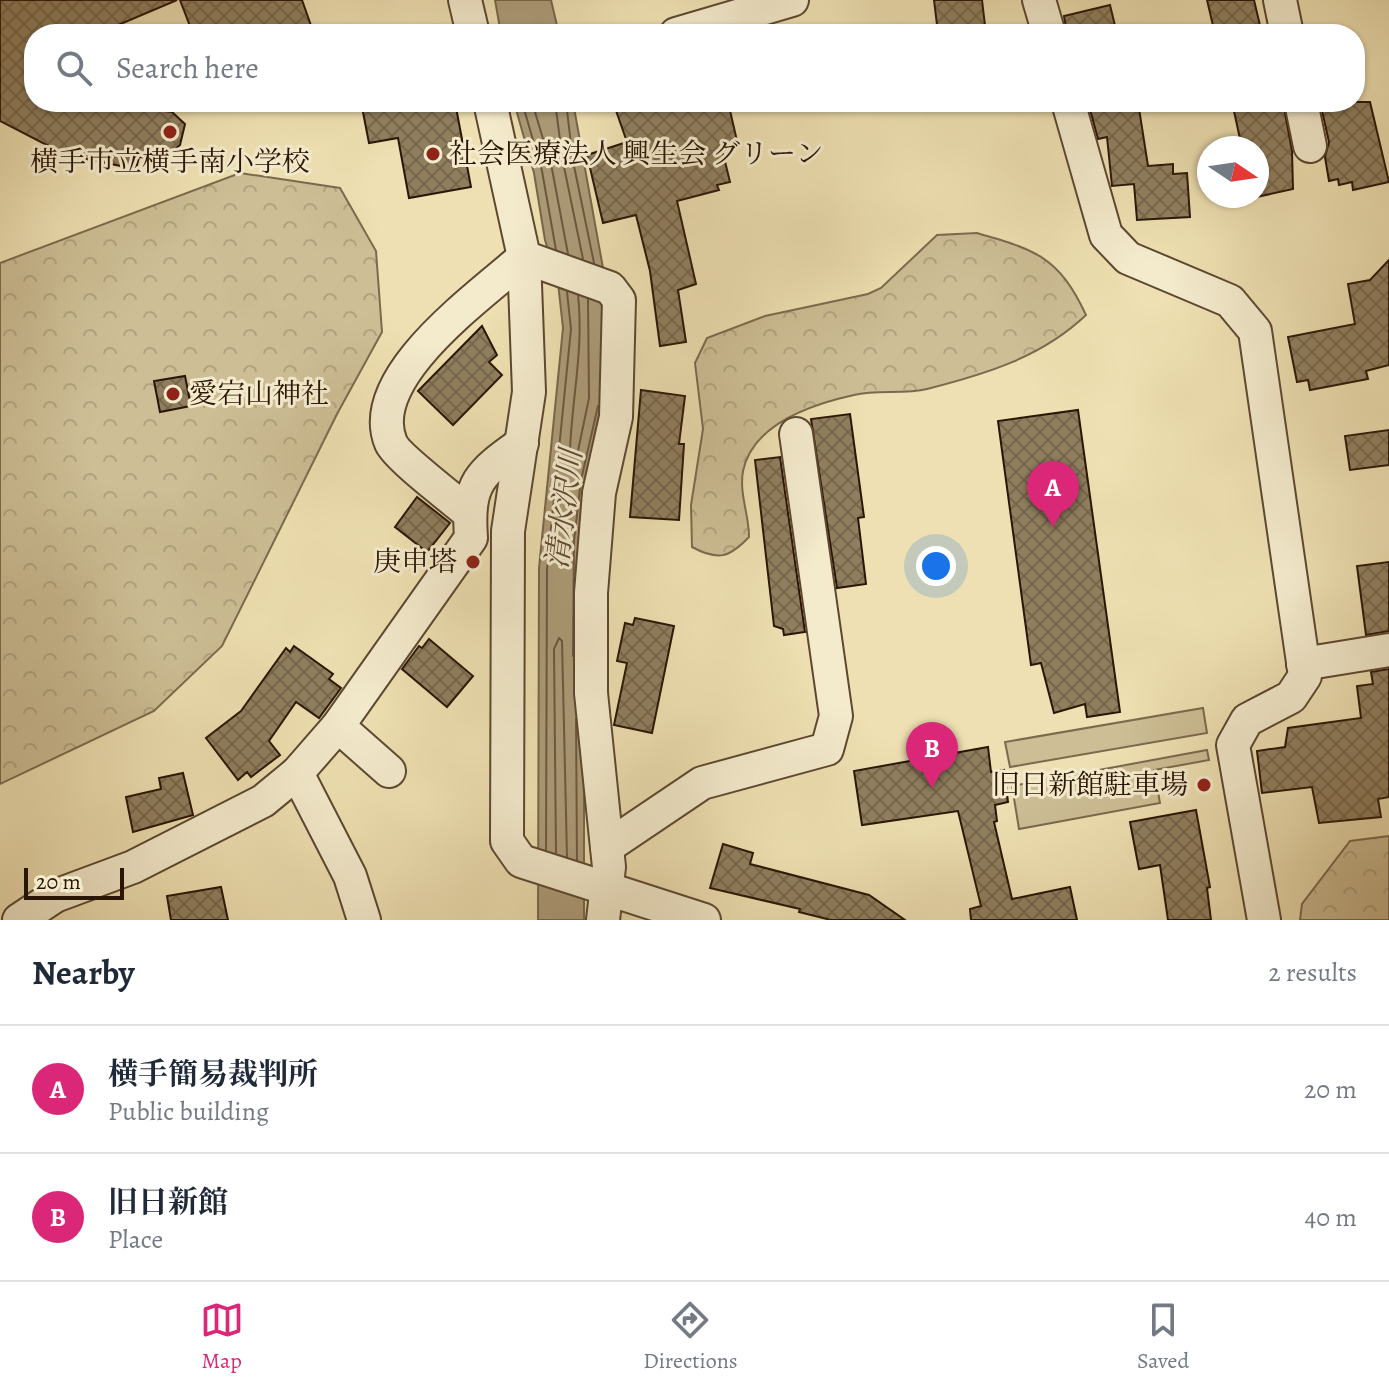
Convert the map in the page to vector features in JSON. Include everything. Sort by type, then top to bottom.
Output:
[{"type":"street","points":[[465,0],[471,24]]},
{"type":"street","points":[[710,24],[792,0]]},
{"type":"street","points":[[1039,0],[1046,24]]},
{"type":"street","points":[[1280,0],[1285,24]]},
{"type":"street","points":[[493,112],[533,261],[529,392],[508,531],[507,841],[521,861],[602,899],[704,920]]},
{"type":"street","points":[[1071,112],[1106,235],[1128,258],[1230,301],[1255,331],[1305,676],[1291,697],[1247,720],[1233,745],[1264,920]]},
{"type":"street","points":[[1303,112],[1310,146]]},
{"type":"street","points":[[533,261],[616,287],[616,417],[599,493],[591,593],[591,693],[607,847],[602,899]]},
{"type":"street","points":[[469,513],[392,445],[387,420],[392,393],[418,352],[533,261]]},
{"type":"street","points":[[607,847],[702,783],[827,749],[836,716],[796,434]]},
{"type":"street","points":[[19,920],[55,896],[133,867],[263,801],[297,773],[338,726],[471,538],[469,513],[482,471],[522,443]]},
{"type":"street","points":[[1303,664],[1389,650]]},
{"type":"street","points":[[338,726],[389,771]]},
{"type":"street","points":[[297,773],[350,876],[364,920]]},
{"type":"green space","points":[[240,173],[340,188],[376,251],[382,332],[337,414],[222,646],[154,711],[0,784],[0,263]]},
{"type":"green space","points":[[977,233],[1015,245],[1044,259],[1066,280],[1086,315],[1051,342],[992,370],[918,391],[854,395],[821,404],[787,419],[759,441],[743,471],[742,488],[749,537],[723,555],[716,556],[692,547],[691,505],[703,429],[695,363],[707,338],[765,316],[868,294],[881,288],[937,235]]},
{"type":"green space","points":[[1203,708],[1207,733],[1010,767],[1005,742]]},
{"type":"green space","points":[[1207,750],[1209,760],[1154,770],[1160,803],[1019,829],[1012,786]]},
{"type":"green space","points":[[1389,836],[1389,920],[1300,920],[1302,904],[1350,841]]},
{"type":"water","points":[[495,0],[551,0],[557,24],[499,24]]},
{"type":"water","name":"清水沢川","points":[[517,112],[575,112],[603,268],[609,347],[584,710],[584,920],[538,920],[539,568],[563,328],[558,283],[545,240],[534,173]]},
{"type":"building","points":[[0,0],[177,0],[121,24],[24,24],[24,112],[172,112],[185,124],[180,145],[168,155],[157,159],[139,157],[136,169],[66,155],[0,121]]},
{"type":"building","points":[[180,0],[302,0],[310,24],[189,24]]},
{"type":"building","points":[[934,0],[982,0],[985,24],[937,24]]},
{"type":"building","points":[[1207,0],[1254,0],[1260,24],[1213,24]]},
{"type":"building","points":[[1110,5],[1115,24],[1065,24],[1064,16]]},
{"type":"building","points":[[1365,102],[1370,102],[1389,182],[1353,190],[1352,182],[1339,185],[1338,179],[1329,181],[1325,157],[1329,142],[1322,112],[1365,112]]},
{"type":"building","name":"社会医療法人 興生会 グリーン","points":[[363,112],[457,112],[471,187],[409,198],[398,138],[369,143]]},
{"type":"building","points":[[616,112],[730,112],[738,145],[722,149],[730,182],[717,185],[719,190],[677,201],[696,284],[678,290],[686,342],[660,346],[650,271],[636,215],[603,223],[587,155],[627,142]]},
{"type":"building","points":[[1091,112],[1140,112],[1148,166],[1173,164],[1173,174],[1187,173],[1190,217],[1137,220],[1134,184],[1112,186],[1107,137],[1098,139]]},
{"type":"building","points":[[1234,112],[1285,112],[1292,151],[1293,189],[1269,194],[1269,136],[1239,136]]},
{"type":"building","points":[[1389,260],[1389,365],[1366,371],[1368,379],[1310,390],[1308,380],[1297,382],[1288,337],[1355,324],[1348,284],[1370,280]]},
{"type":"building","points":[[482,326],[497,355],[489,362],[502,375],[453,425],[418,391]]},
{"type":"building","name":"愛宕山神社","points":[[185,376],[191,406],[160,412],[154,381]]},
{"type":"building","points":[[641,390],[685,396],[679,444],[684,444],[679,520],[630,517]]},
{"type":"building","points":[[1078,410],[1120,712],[1087,717],[1085,704],[1054,713],[1041,663],[1031,665],[998,421]]},
{"type":"building","points":[[850,414],[864,517],[858,518],[866,584],[837,588],[811,419]]},
{"type":"building","points":[[1389,430],[1389,465],[1350,470],[1345,436]]},
{"type":"building","points":[[780,457],[805,632],[784,635],[783,629],[774,626],[755,460]]},
{"type":"building","points":[[417,497],[450,523],[427,552],[395,527]]},
{"type":"building","points":[[1389,562],[1389,631],[1366,635],[1357,566]]},
{"type":"building","points":[[635,618],[674,626],[652,733],[614,725],[627,663],[617,661],[625,623],[633,625]]},
{"type":"building","points":[[429,639],[473,676],[447,707],[402,669],[419,646],[422,648]]},
{"type":"building","points":[[294,646],[333,674],[329,679],[341,688],[319,718],[296,702],[269,741],[280,755],[251,777],[247,772],[238,780],[206,738],[241,711],[286,648],[290,652]]},
{"type":"building","points":[[1389,669],[1389,797],[1378,799],[1381,817],[1319,823],[1312,787],[1262,793],[1257,751],[1285,747],[1288,728],[1361,718],[1357,686],[1373,684],[1371,672]]},
{"type":"building","points":[[988,747],[991,772],[1004,770],[1008,802],[995,805],[997,821],[994,822],[1012,899],[1070,887],[1077,920],[971,920],[970,909],[981,906],[958,811],[862,825],[854,771]]},
{"type":"building","points":[[183,773],[193,815],[133,832],[126,797],[161,789],[159,778]]},
{"type":"building","points":[[1196,810],[1210,887],[1207,888],[1211,920],[1168,920],[1160,865],[1139,869],[1130,822]]},
{"type":"building","points":[[723,844],[753,853],[750,864],[869,895],[905,920],[831,920],[799,912],[800,909],[710,888]]},
{"type":"building","points":[[221,887],[228,920],[171,920],[167,896]]},
{"type":"place","name":"横手市立横手南小学校","points":[[170,132]]},
{"type":"place","name":"社会医療法人 興生会 グリーン","points":[[433,154]]},
{"type":"place","name":"愛宕山神社","points":[[173,394]]},
{"type":"place","name":"横手簡易裁判所","points":[[1053,527]]},
{"type":"place","name":"庚申塔","points":[[473,562]]},
{"type":"place","name":"旧日新館駐車場","points":[[1204,785]]},
{"type":"place","name":"旧日新館","points":[[932,788]]}]
